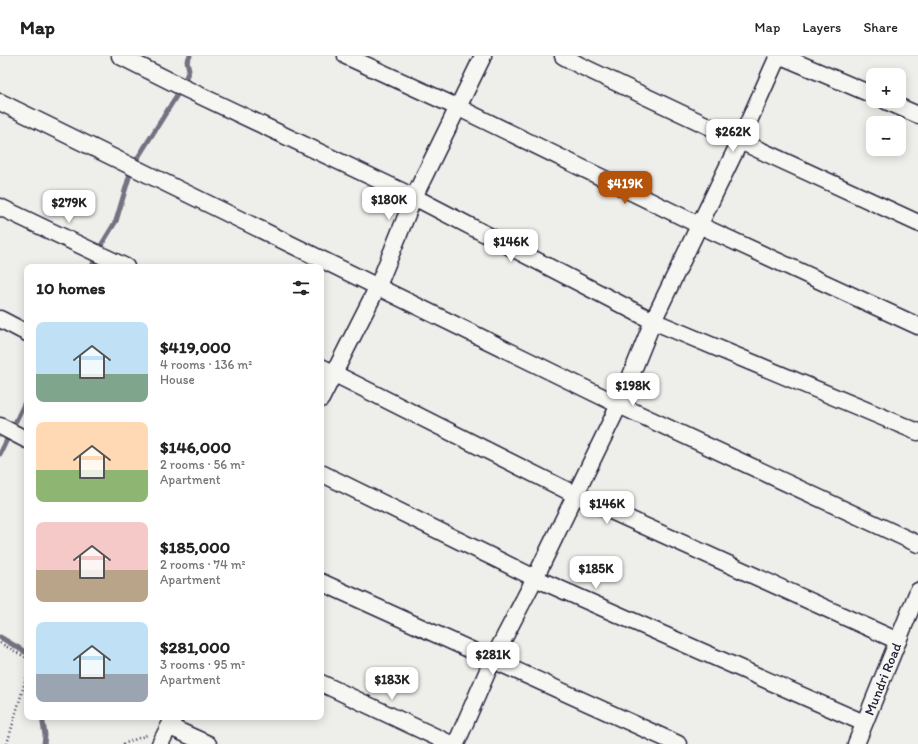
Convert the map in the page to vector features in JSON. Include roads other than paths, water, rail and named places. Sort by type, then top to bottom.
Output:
[{"type":"street","points":[[120,56],[414,197],[654,321],[918,432]]},
{"type":"street","points":[[346,56],[459,108],[699,225],[918,326]]},
{"type":"street","points":[[324,384],[327,370],[378,286],[414,197],[459,108],[483,56]]},
{"type":"street","points":[[563,56],[740,141],[918,223]]},
{"type":"street","points":[[456,744],[492,661],[576,495],[618,405],[654,321],[740,141],[778,56]]},
{"type":"street","points":[[781,56],[866,92]]},
{"type":"street","points":[[0,102],[618,405],[918,544]]},
{"type":"street","points":[[902,108],[918,115]]},
{"type":"street","points":[[0,208],[120,264]]},
{"type":"street","points":[[0,319],[24,331]]},
{"type":"street","points":[[327,370],[576,495],[898,641]]},
{"type":"street","points":[[0,426],[24,438]]},
{"type":"street","points":[[324,474],[535,578],[864,723]]},
{"type":"street","points":[[324,583],[492,661],[678,744]]},
{"type":"street","name":"Mundri Road","points":[[856,744],[918,591]]},
{"type":"street","points":[[324,684],[451,744]]},
{"type":"street","points":[[160,744],[172,722],[208,744]]},
{"type":"waterway","points":[[93,264],[97,252],[116,221],[132,167],[182,87],[189,70],[187,61],[190,56]]},
{"type":"waterway","points":[[0,454],[24,404]]},
{"type":"waterway","points":[[0,637],[24,651]]},
{"type":"waterway","points":[[42,720],[45,735],[44,744]]}]
